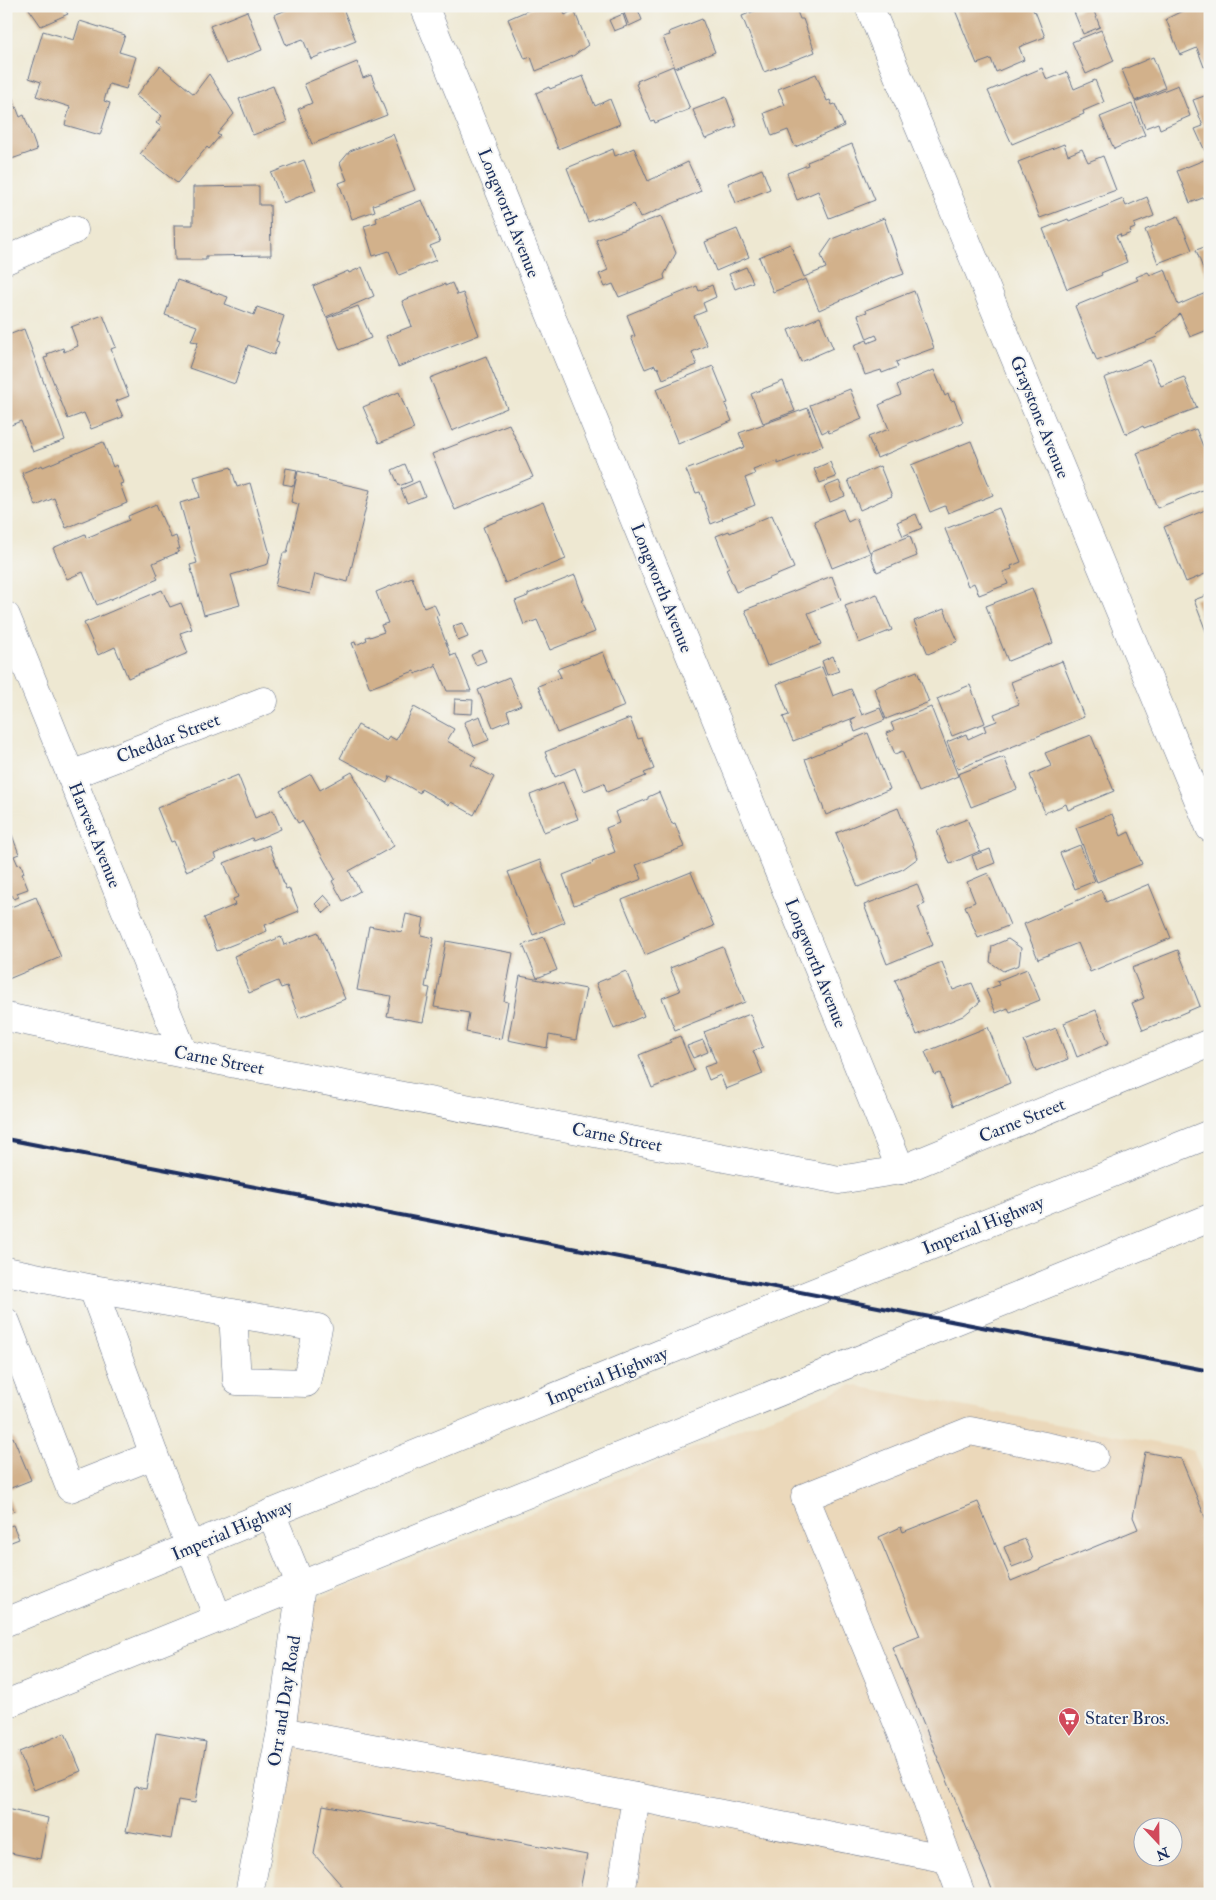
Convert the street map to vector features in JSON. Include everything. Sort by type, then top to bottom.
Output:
[{"type":"street","name":"Longworth Avenue","points":[[424,6],[900,1170]]},
{"type":"street","name":"Graystone Avenue","points":[[869,6],[1210,828]]},
{"type":"street","points":[[6,260],[74,230]]},
{"type":"street","name":"Harvest Avenue","points":[[6,616],[184,1054]]},
{"type":"street","name":"Cheddar Street","points":[[71,775],[264,701]]},
{"type":"street","name":"Carne Street","points":[[6,1017],[184,1054],[839,1180],[900,1170],[1210,1043]]},
{"type":"street","name":"Imperial Highway","points":[[6,1622],[665,1352],[1210,1134]]},
{"type":"street","points":[[6,1704],[1210,1218]]},
{"type":"street","points":[[6,1271],[93,1289],[233,1313]]},
{"type":"street","points":[[93,1289],[154,1455],[218,1618]]},
{"type":"street","points":[[6,1322],[70,1488],[154,1455]]},
{"type":"street","points":[[961,1894],[906,1746],[805,1497],[970,1431],[1094,1456]]},
{"type":"street","points":[[271,1513],[301,1586]]},
{"type":"street","name":"Orr and Day Road","points":[[249,1894],[281,1731],[301,1586]]},
{"type":"street","points":[[281,1731],[636,1797],[948,1859]]},
{"type":"street","points":[[620,1894],[636,1797]]},
{"type":"shaded area","points":[[851,1385],[1193,1450],[1210,1492],[1210,1894],[274,1894],[313,1600]]},
{"type":"building","points":[[27,6],[62,6],[68,14],[41,26]]},
{"type":"building","points":[[290,6],[342,6],[356,41],[311,59],[303,39],[286,45],[274,15],[291,8]]},
{"type":"building","points":[[538,6],[561,6],[565,15],[574,10],[588,45],[573,56],[536,71],[531,57],[525,59],[508,19]]},
{"type":"building","points":[[767,6],[795,6],[800,19],[803,19],[815,52],[764,72],[742,16]]},
{"type":"building","points":[[964,6],[1031,6],[1035,11],[1045,37],[1019,47],[1024,60],[996,72],[991,59],[977,64],[955,10]]},
{"type":"building","points":[[1092,6],[1100,27],[1083,34],[1074,12]]},
{"type":"building","points":[[1192,6],[1210,6],[1210,64],[1204,67],[1197,48],[1180,55],[1166,19]]},
{"type":"building","points":[[637,7],[642,20],[629,26],[624,13]]},
{"type":"building","points":[[247,11],[262,50],[226,64],[210,26]]},
{"type":"building","points":[[623,14],[627,26],[614,31],[609,20]]},
{"type":"building","points":[[702,19],[715,52],[675,68],[663,37],[670,35],[669,32]]},
{"type":"building","points":[[80,21],[125,35],[119,52],[136,57],[126,89],[109,84],[104,101],[110,103],[100,135],[65,125],[70,107],[36,96],[41,82],[29,78],[43,31],[74,40]]},
{"type":"building","points":[[1101,30],[1114,61],[1086,74],[1072,42]]},
{"type":"building","points":[[1153,57],[1165,88],[1135,101],[1122,70]]},
{"type":"building","points":[[357,62],[363,78],[371,75],[387,115],[312,144],[298,109],[312,103],[304,84]]},
{"type":"building","points":[[160,66],[194,94],[209,74],[234,114],[217,134],[220,136],[209,149],[207,147],[177,183],[140,154],[162,127],[156,123],[162,116],[136,96]]},
{"type":"building","points":[[673,66],[690,109],[655,123],[654,120],[651,121],[636,84],[638,83],[637,81]]},
{"type":"building","points":[[1042,68],[1047,80],[1067,72],[1074,89],[1095,80],[1104,102],[1083,111],[1084,114],[1012,144],[988,91]]},
{"type":"building","points":[[816,74],[827,101],[830,100],[832,105],[835,104],[844,126],[795,147],[788,130],[772,136],[764,113],[785,105],[778,89]]},
{"type":"building","points":[[583,76],[595,106],[610,99],[620,124],[558,149],[536,93]]},
{"type":"building","points":[[6,81],[20,117],[24,115],[37,150],[6,161]]},
{"type":"building","points":[[1178,85],[1190,116],[1160,129],[1158,123],[1145,128],[1135,102]]},
{"type":"building","points":[[273,86],[287,122],[253,135],[239,99]]},
{"type":"building","points":[[1210,94],[1210,149],[1205,151],[1195,129],[1203,126],[1193,100]]},
{"type":"building","points":[[726,97],[737,126],[705,139],[693,110]]},
{"type":"building","points":[[1132,104],[1145,135],[1114,149],[1100,117]]},
{"type":"building","points":[[393,134],[415,190],[373,205],[375,211],[352,219],[339,183],[347,180],[340,163],[350,151]]},
{"type":"building","points":[[852,144],[875,200],[829,218],[818,191],[797,200],[787,173],[808,165],[807,162]]},
{"type":"building","points":[[1064,144],[1068,155],[1082,149],[1088,162],[1103,156],[1116,190],[1040,218],[1018,162]]},
{"type":"building","points":[[634,148],[648,181],[688,162],[701,191],[640,218],[634,204],[588,222],[567,168],[613,149],[615,156]]},
{"type":"building","points":[[1209,158],[1210,195],[1190,203],[1177,171]]},
{"type":"building","points":[[304,160],[316,190],[283,203],[271,173]]},
{"type":"building","points":[[762,169],[770,189],[736,203],[728,183]]},
{"type":"building","points":[[259,186],[259,205],[270,205],[271,255],[206,256],[206,260],[175,260],[174,225],[193,225],[193,187]]},
{"type":"building","points":[[1147,197],[1154,216],[1134,224],[1135,228],[1130,230],[1131,233],[1121,237],[1120,234],[1116,236],[1127,262],[1101,273],[1102,275],[1067,289],[1043,229],[1068,219],[1069,221],[1123,199],[1126,206]]},
{"type":"building","points":[[422,200],[440,242],[430,246],[436,260],[399,275],[389,251],[373,256],[364,226],[377,222],[376,218]]},
{"type":"building","points":[[661,216],[676,253],[664,275],[665,279],[619,297],[613,284],[605,287],[599,274],[608,270],[596,240]]},
{"type":"building","points":[[1178,216],[1192,250],[1158,263],[1145,230]]},
{"type":"building","points":[[884,218],[904,274],[893,277],[819,310],[806,279],[773,292],[759,257],[790,244],[804,277],[826,268],[821,255],[832,239]]},
{"type":"building","points":[[737,229],[749,257],[716,271],[705,242]]},
{"type":"building","points":[[1210,245],[1210,278],[1207,279],[1196,250]]},
{"type":"building","points":[[362,267],[374,296],[326,317],[313,286]]},
{"type":"building","points":[[746,267],[753,282],[735,289],[729,274]]},
{"type":"building","points":[[1165,269],[1178,305],[1208,292],[1210,296],[1210,329],[1190,337],[1180,314],[1157,337],[1097,361],[1075,306],[1138,280],[1136,277],[1148,272],[1150,275]]},
{"type":"building","points":[[177,280],[228,297],[225,304],[254,315],[257,307],[284,316],[276,341],[279,342],[274,355],[248,345],[235,384],[189,368],[198,342],[191,341],[197,326],[165,315]]},
{"type":"building","points":[[452,283],[457,295],[463,293],[479,335],[398,367],[386,336],[412,326],[402,301]]},
{"type":"building","points":[[712,285],[716,297],[703,303],[706,311],[694,316],[707,345],[692,352],[697,365],[663,379],[658,367],[656,368],[655,365],[645,369],[631,337],[635,336],[627,315],[697,286],[699,291]]},
{"type":"building","points":[[914,291],[934,348],[896,362],[898,367],[882,373],[881,370],[865,375],[854,345],[867,340],[868,343],[878,339],[876,335],[867,339],[858,315]]},
{"type":"building","points":[[358,306],[371,338],[340,350],[327,318]]},
{"type":"building","points":[[103,315],[116,347],[111,349],[129,396],[116,401],[123,417],[91,429],[84,413],[68,419],[44,358],[48,357],[47,354],[63,348],[64,352],[78,346],[71,327]]},
{"type":"building","points":[[820,317],[833,348],[801,362],[788,330]]},
{"type":"building","points":[[24,329],[65,440],[33,452],[21,421],[6,427],[6,336]]},
{"type":"building","points":[[486,356],[507,408],[452,431],[430,378]]},
{"type":"building","points":[[1150,360],[1161,386],[1184,377],[1197,408],[1144,428],[1143,426],[1126,434],[1104,378]]},
{"type":"building","points":[[713,366],[728,403],[725,404],[732,421],[678,444],[656,389]]},
{"type":"building","points":[[934,370],[945,396],[948,394],[951,401],[954,400],[963,422],[877,458],[868,437],[889,429],[879,405],[901,395],[897,385]]},
{"type":"building","points":[[783,381],[795,411],[763,423],[751,394]]},
{"type":"building","points":[[850,389],[862,419],[829,433],[828,430],[822,433],[810,405]]},
{"type":"building","points":[[399,392],[414,429],[379,443],[363,407]]},
{"type":"building","points":[[808,408],[823,446],[778,464],[778,461],[753,470],[755,474],[745,478],[755,505],[711,524],[700,492],[696,493],[686,470],[745,447],[739,433]]},
{"type":"building","points":[[509,424],[533,477],[455,510],[432,454]]},
{"type":"building","points":[[1196,429],[1210,463],[1210,487],[1157,508],[1137,453]]},
{"type":"building","points":[[971,441],[993,495],[948,513],[945,506],[930,512],[911,465]]},
{"type":"building","points":[[103,442],[113,467],[116,465],[123,483],[120,484],[127,503],[66,528],[54,498],[36,506],[22,473],[42,465],[43,467]]},
{"type":"building","points":[[830,462],[836,477],[820,483],[814,469]]},
{"type":"building","points":[[405,464],[412,481],[399,486],[392,470]]},
{"type":"building","points":[[880,466],[892,496],[860,510],[848,480]]},
{"type":"building","points":[[231,467],[237,487],[250,483],[270,554],[268,564],[231,575],[240,605],[204,615],[190,565],[197,563],[180,503],[200,497],[194,477]]},
{"type":"building","points":[[286,468],[297,470],[294,486],[283,484]]},
{"type":"building","points":[[298,471],[318,476],[317,478],[370,490],[348,582],[315,574],[310,594],[275,586],[283,553],[287,553],[299,504],[291,502]]},
{"type":"building","points":[[419,481],[425,496],[407,503],[401,489]]},
{"type":"building","points":[[839,481],[845,496],[830,502],[824,487]]},
{"type":"building","points":[[543,502],[566,559],[505,583],[483,527]]},
{"type":"building","points":[[156,504],[171,538],[176,536],[180,549],[177,549],[179,552],[153,563],[158,579],[97,605],[83,572],[67,579],[53,548],[85,534],[86,538],[129,520],[128,516]]},
{"type":"building","points":[[999,508],[1021,562],[1011,566],[1012,569],[1003,572],[1008,584],[979,595],[974,583],[968,586],[945,529]]},
{"type":"building","points":[[1210,508],[1210,572],[1186,582],[1164,527]]},
{"type":"building","points":[[843,509],[848,522],[856,518],[870,553],[832,568],[814,521]]},
{"type":"building","points":[[916,514],[922,528],[903,536],[897,522]]},
{"type":"building","points":[[772,515],[794,568],[736,592],[726,569],[729,567],[716,536],[729,531],[730,533]]},
{"type":"building","points":[[910,536],[917,556],[877,572],[871,556],[872,551]]},
{"type":"building","points":[[575,575],[584,600],[582,600],[595,632],[550,650],[537,620],[524,625],[515,601]]},
{"type":"building","points":[[832,576],[841,600],[808,613],[821,644],[767,666],[745,610]]},
{"type":"building","points":[[412,577],[424,608],[434,604],[439,615],[436,616],[451,656],[456,654],[471,691],[447,691],[435,663],[435,666],[415,674],[414,671],[370,688],[352,643],[355,642],[356,645],[367,640],[366,637],[384,632],[381,625],[388,623],[376,592]]},
{"type":"building","points":[[1032,588],[1053,643],[1008,661],[986,606]]},
{"type":"building","points":[[162,590],[170,607],[181,603],[192,629],[180,633],[188,653],[128,678],[115,647],[98,655],[84,623]]},
{"type":"building","points":[[877,594],[892,630],[859,643],[845,606]]},
{"type":"building","points":[[1210,594],[1210,633],[1207,634],[1194,600]]},
{"type":"building","points":[[944,609],[958,641],[928,654],[914,621]]},
{"type":"building","points":[[462,623],[468,637],[458,641],[453,626]]},
{"type":"building","points":[[481,650],[486,661],[476,665],[471,655]]},
{"type":"building","points":[[603,652],[625,706],[557,733],[538,686],[561,677],[557,669]]},
{"type":"building","points":[[833,656],[839,671],[827,675],[822,661]]},
{"type":"building","points":[[1062,661],[1084,717],[958,769],[947,742],[966,734],[968,739],[986,731],[984,726],[997,721],[994,714],[1019,704],[1011,682]]},
{"type":"building","points":[[822,667],[833,696],[851,689],[862,715],[880,708],[885,720],[855,732],[851,720],[856,717],[793,741],[783,717],[789,715],[777,684]]},
{"type":"building","points":[[917,671],[929,702],[886,719],[874,688]]},
{"type":"building","points":[[509,677],[521,705],[507,711],[510,720],[493,727],[478,690]]},
{"type":"building","points":[[970,685],[985,723],[952,736],[937,699]]},
{"type":"building","points":[[455,699],[473,700],[472,714],[454,713]]},
{"type":"building","points":[[414,707],[454,729],[447,741],[476,757],[471,765],[494,777],[474,815],[451,802],[449,805],[421,789],[420,793],[390,776],[387,783],[340,758],[358,725],[387,741],[389,736],[396,740]]},
{"type":"building","points":[[931,707],[958,776],[919,792],[902,751],[895,754],[886,733],[894,730],[891,723]]},
{"type":"building","points":[[480,716],[489,740],[474,746],[464,722]]},
{"type":"building","points":[[630,718],[638,739],[642,738],[654,769],[644,773],[646,776],[607,792],[604,783],[584,791],[575,768],[555,777],[545,752]]},
{"type":"building","points":[[868,733],[890,789],[826,815],[805,759]]},
{"type":"building","points":[[1091,735],[1114,791],[1068,810],[1066,804],[1045,813],[1030,775],[1051,766],[1045,753]]},
{"type":"building","points":[[1004,757],[1017,789],[971,807],[958,774]]},
{"type":"building","points":[[352,772],[394,846],[349,871],[360,891],[343,901],[332,881],[335,879],[302,821],[298,823],[280,791],[311,774],[320,790]]},
{"type":"building","points":[[238,775],[255,818],[273,810],[281,829],[253,841],[252,838],[214,854],[216,859],[186,871],[174,841],[171,842],[157,808]]},
{"type":"building","points":[[563,782],[578,819],[544,832],[530,795]]},
{"type":"building","points":[[659,792],[672,824],[675,823],[684,847],[636,865],[642,879],[574,905],[563,875],[615,852],[606,828],[619,823],[615,812],[648,799],[648,797]]},
{"type":"building","points":[[898,808],[918,858],[903,869],[858,887],[836,833]]},
{"type":"building","points":[[1112,814],[1121,836],[1129,832],[1142,864],[1097,882],[1076,828]]},
{"type":"building","points":[[967,819],[980,851],[950,864],[937,831]]},
{"type":"building","points":[[12,835],[19,854],[14,856],[18,865],[21,864],[24,873],[22,874],[28,889],[17,893],[19,897],[14,899],[12,895],[6,898],[6,838]]},
{"type":"building","points":[[269,845],[286,889],[289,888],[299,911],[265,925],[267,931],[217,951],[204,918],[235,905],[233,899],[238,897],[224,863]]},
{"type":"building","points":[[1080,845],[1095,881],[1075,889],[1060,853]]},
{"type":"building","points":[[990,849],[995,863],[977,870],[972,856]]},
{"type":"building","points":[[540,860],[565,922],[533,935],[508,872]]},
{"type":"building","points":[[691,872],[714,926],[645,955],[622,900]]},
{"type":"building","points":[[988,873],[1010,925],[978,938],[965,906],[975,902],[967,882]]},
{"type":"building","points":[[917,884],[925,904],[918,907],[933,945],[887,964],[864,905]]},
{"type":"building","points":[[1149,884],[1171,938],[1090,972],[1078,943],[1038,959],[1024,924],[1101,890],[1106,902]]},
{"type":"building","points":[[324,895],[333,905],[324,913],[315,904]]},
{"type":"building","points":[[36,897],[61,957],[6,980],[6,909]]},
{"type":"building","points":[[406,914],[424,918],[421,935],[434,938],[425,987],[430,988],[423,1022],[387,1016],[391,996],[357,990],[369,926],[402,932]]},
{"type":"building","points":[[318,932],[345,999],[299,1018],[287,986],[281,988],[278,981],[249,993],[234,956],[281,937],[284,945]]},
{"type":"building","points":[[544,937],[557,970],[537,978],[523,945]]},
{"type":"building","points":[[1008,939],[1021,948],[1019,965],[1003,971],[990,962],[992,946]]},
{"type":"building","points":[[446,941],[513,953],[504,1001],[508,1002],[501,1039],[466,1032],[469,1013],[434,1007]]},
{"type":"building","points":[[723,947],[745,1002],[675,1030],[662,998],[680,991],[670,968]]},
{"type":"building","points":[[1178,950],[1200,1006],[1143,1030],[1132,1003],[1144,998],[1132,968]]},
{"type":"building","points":[[942,962],[953,990],[972,983],[980,1002],[963,1016],[917,1035],[895,980]]},
{"type":"building","points":[[1027,969],[1040,1000],[1010,1012],[1008,1008],[996,1013],[986,990],[999,985],[997,981]]},
{"type":"building","points":[[626,971],[644,1016],[614,1029],[596,983]]},
{"type":"building","points":[[520,976],[586,989],[576,1040],[549,1035],[547,1048],[508,1040]]},
{"type":"building","points":[[1096,1010],[1109,1043],[1077,1057],[1064,1023]]},
{"type":"building","points":[[750,1014],[763,1047],[753,1051],[763,1074],[726,1089],[720,1075],[709,1080],[704,1067],[716,1063],[704,1032]]},
{"type":"building","points":[[988,1027],[1010,1083],[953,1106],[940,1073],[935,1075],[925,1052]]},
{"type":"building","points":[[1056,1028],[1068,1059],[1036,1072],[1024,1041]]},
{"type":"building","points":[[680,1036],[694,1071],[652,1088],[639,1055],[671,1042],[670,1040]]},
{"type":"building","points":[[703,1040],[708,1052],[693,1058],[687,1046]]},
{"type":"building","points":[[13,1437],[31,1480],[6,1490],[6,1440]]},
{"type":"building","name":"Stater Bros.","points":[[1145,1452],[1181,1459],[1210,1529],[1210,1894],[994,1894],[892,1647],[920,1636],[879,1537],[901,1527],[903,1532],[978,1502],[1011,1581],[1138,1529],[1133,1517]]},
{"type":"building","points":[[6,1492],[14,1511],[6,1514]]},
{"type":"building","points":[[13,1525],[19,1539],[6,1544],[6,1527]]},
{"type":"building","points":[[1025,1539],[1033,1559],[1012,1567],[1004,1547]]},
{"type":"building","points":[[65,1733],[81,1771],[34,1790],[19,1752]]},
{"type":"building","points":[[156,1733],[206,1742],[195,1803],[178,1800],[171,1839],[126,1831],[135,1787],[146,1789]]},
{"type":"building","points":[[323,1805],[587,1855],[579,1894],[349,1894],[314,1854]]},
{"type":"building","points":[[6,1809],[48,1818],[40,1859],[6,1852]]},
{"type":"railway","points":[[6,1139],[1210,1371]]},
{"type":"place","name":"Stater Bros.","points":[[1069,1737]]}]
